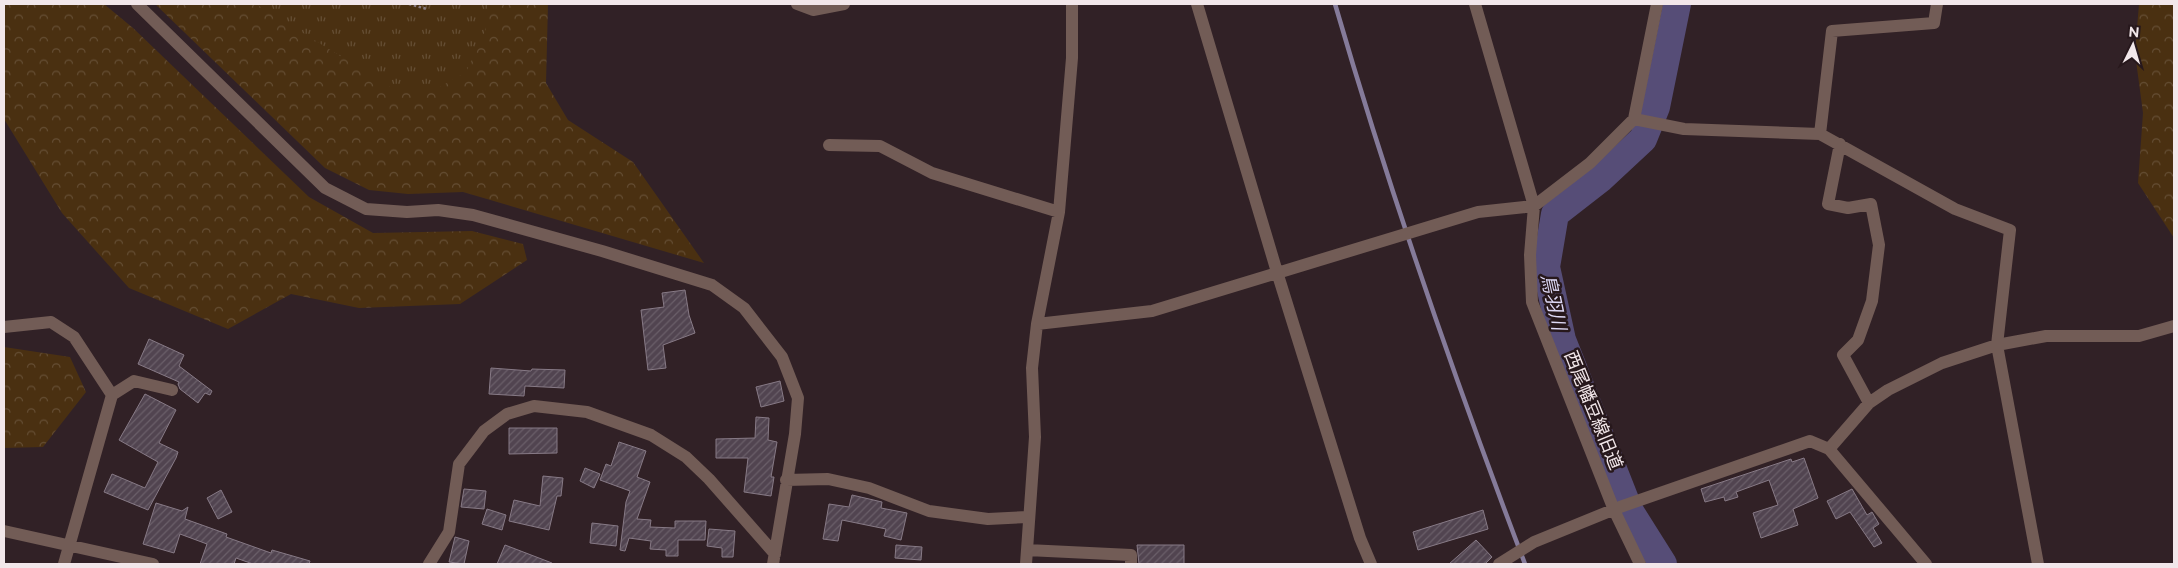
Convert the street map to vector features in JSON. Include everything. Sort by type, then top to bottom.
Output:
[{"type":"street","points":[[137,4],[325,188],[366,209],[407,212],[438,210],[473,215],[602,251],[712,285],[744,308],[782,357],[798,398],[795,434],[774,559]]},
{"type":"street","points":[[797,4],[813,10],[844,4]]},
{"type":"street","points":[[1026,564],[1034,437],[1032,368],[1037,324],[1060,212],[1072,58],[1072,4]]},
{"type":"street","points":[[1197,4],[1277,272],[1360,538],[1371,564]]},
{"type":"street","name":"西尾幡豆線旧道","points":[[1475,4],[1534,206],[1530,255],[1532,302],[1640,564]]},
{"type":"street","points":[[1037,324],[1152,311],[1478,212],[1534,206],[1590,163],[1634,119],[1657,4]]},
{"type":"street","points":[[1820,134],[1832,31],[1934,23],[1937,4]]},
{"type":"street","points":[[1634,119],[1684,130],[1820,134],[1954,209],[2010,230],[1997,345],[2038,564]]},
{"type":"street","points":[[1840,144],[1828,204],[1848,208],[1871,204],[1878,246],[1872,301],[1858,340],[1843,355],[1869,403]]},
{"type":"street","points":[[829,145],[880,146],[932,173],[1060,212]]},
{"type":"street","points":[[4,327],[50,322],[74,337],[112,395]]},
{"type":"street","points":[[1829,449],[1869,403],[1888,390],[1942,363],[1997,345],[2046,336],[2139,336],[2174,326]]},
{"type":"street","points":[[64,564],[112,395],[134,381],[172,390]]},
{"type":"street","points":[[428,564],[449,532],[460,464],[484,431],[507,414],[534,406],[587,412],[651,434],[686,457],[709,479],[774,559]]},
{"type":"street","points":[[1504,561],[1528,544],[1617,508],[1810,441],[1829,449],[1926,564]]},
{"type":"street","points":[[786,480],[828,480],[869,488],[929,511],[988,519],[1028,517]]},
{"type":"street","points":[[4,530],[153,564]]},
{"type":"street","points":[[1027,550],[1131,555],[1131,564]]},
{"type":"path","points":[[409,4],[427,9]]},
{"type":"green space","points":[[4,4],[104,4],[133,28],[309,197],[373,233],[472,231],[523,244],[527,260],[460,304],[359,308],[291,294],[228,329],[129,288],[62,213],[4,119]]},
{"type":"green space","points":[[155,4],[256,4],[392,88],[438,88],[466,72],[485,31],[488,4],[548,4],[546,83],[568,120],[633,162],[704,263],[463,192],[408,194],[369,190],[325,168]]},
{"type":"green space","points":[[225,4],[505,4],[476,84],[391,100]]},
{"type":"green space","points":[[2139,4],[2174,4],[2174,238],[2138,183],[2143,113],[2135,53]]},
{"type":"green space","points":[[4,347],[70,357],[86,392],[43,447],[4,448]]},
{"type":"building","points":[[685,290],[689,315],[695,333],[663,345],[666,368],[648,370],[641,310],[664,307],[662,293]]},
{"type":"building","points":[[149,339],[184,355],[179,366],[212,391],[210,395],[205,393],[198,403],[180,389],[179,382],[138,364]]},
{"type":"building","points":[[491,368],[531,371],[532,369],[565,370],[564,388],[525,386],[524,396],[489,394]]},
{"type":"building","points":[[780,381],[784,401],[761,407],[756,387]]},
{"type":"building","points":[[145,394],[176,410],[159,443],[178,452],[148,510],[104,492],[112,474],[145,488],[158,462],[119,440]]},
{"type":"building","points":[[756,417],[769,418],[768,440],[777,442],[771,477],[774,477],[771,496],[744,492],[748,458],[716,458],[716,439],[755,438]]},
{"type":"building","points":[[509,428],[557,428],[557,453],[509,454]]},
{"type":"building","points":[[619,442],[646,451],[637,477],[650,482],[637,519],[651,520],[650,527],[675,528],[675,521],[706,521],[705,540],[678,540],[678,556],[666,556],[666,550],[650,549],[651,541],[629,538],[625,551],[620,550],[626,502],[630,491],[600,480],[606,464],[611,466]]},
{"type":"building","points":[[1804,458],[1818,498],[1793,509],[1798,525],[1761,538],[1753,513],[1778,505],[1769,480],[1736,492],[1738,497],[1725,501],[1724,497],[1705,502],[1701,489],[1791,459],[1792,462]]},
{"type":"building","points":[[585,468],[600,474],[594,488],[580,481]]},
{"type":"building","points":[[543,476],[563,478],[561,496],[557,496],[549,530],[509,521],[514,500],[540,506]]},
{"type":"building","points":[[464,489],[486,491],[484,509],[461,507]]},
{"type":"building","points":[[1852,489],[1867,515],[1872,512],[1879,524],[1873,528],[1882,543],[1874,547],[1850,512],[1836,519],[1827,501]]},
{"type":"building","points":[[221,490],[232,512],[218,519],[207,498]]},
{"type":"building","points":[[852,495],[882,502],[881,508],[907,513],[901,540],[884,536],[886,529],[842,520],[838,541],[823,539],[829,504],[849,507]]},
{"type":"building","points":[[156,503],[182,511],[188,507],[185,519],[227,534],[226,537],[271,553],[272,550],[310,561],[309,564],[253,564],[236,558],[234,564],[200,564],[207,544],[180,534],[174,553],[143,544]]},
{"type":"building","points":[[487,509],[506,515],[502,530],[482,524]]},
{"type":"building","points":[[1483,510],[1488,529],[1418,550],[1413,532]]},
{"type":"building","points":[[592,523],[618,526],[616,546],[590,543]]},
{"type":"building","points":[[709,529],[735,531],[733,557],[722,557],[722,548],[707,546]]},
{"type":"building","points":[[455,537],[469,541],[464,564],[449,562]]},
{"type":"building","points":[[1476,540],[1492,557],[1485,564],[1449,564]]},
{"type":"building","points":[[505,545],[552,563],[552,564],[497,564]]},
{"type":"building","points":[[896,545],[922,547],[921,560],[895,558]]},
{"type":"building","points":[[1137,545],[1184,545],[1184,564],[1139,564]]},
{"type":"waterway","points":[[1335,4],[1424,286],[1525,564]]},
{"type":"waterway","name":"鳥羽川","points":[[1663,564],[1629,510],[1562,340],[1546,267],[1555,214],[1600,179],[1643,139],[1656,107],[1677,4]]}]
